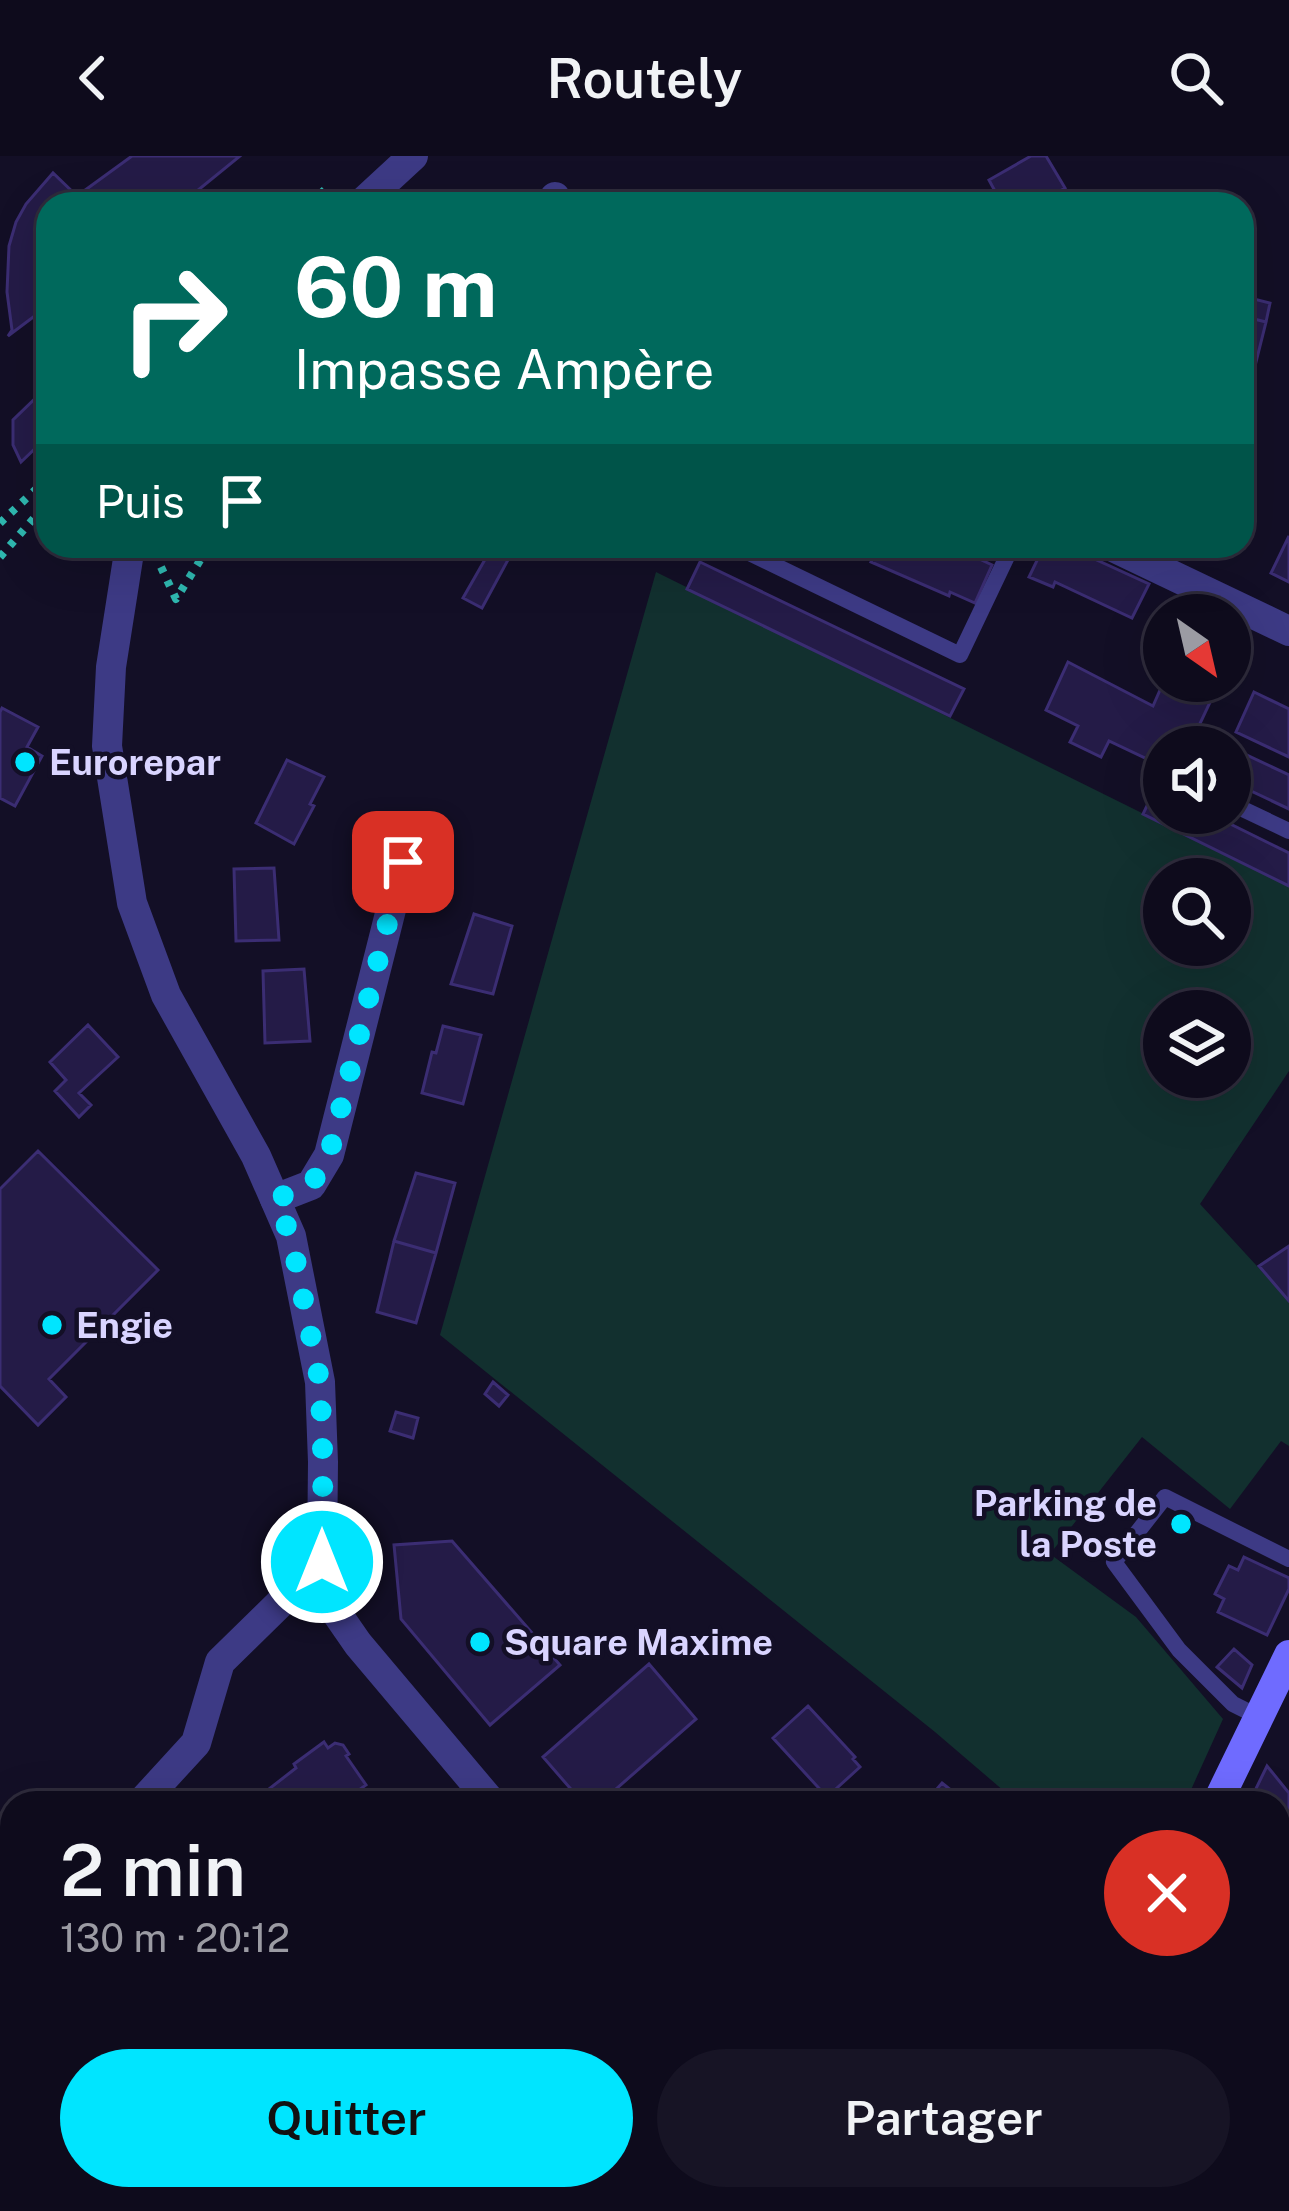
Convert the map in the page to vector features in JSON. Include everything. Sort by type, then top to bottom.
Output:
[{"type":"main road","points":[[1223,1791],[1289,1655]]},
{"type":"street","points":[[374,192],[413,156]]},
{"type":"street","points":[[137,558],[112,667],[107,746],[132,903],[166,995],[256,1156],[291,1237],[320,1382],[322,1562],[331,1605],[482,1791]]},
{"type":"street","points":[[1136,558],[1289,631]]},
{"type":"street","points":[[275,1199],[311,1185],[329,1155],[403,862]]},
{"type":"street","points":[[152,1791],[196,1743],[220,1662],[322,1562]]},
{"type":"lane","points":[[760,558],[960,655],[1006,558]]},
{"type":"lane","points":[[1251,813],[1289,831]]},
{"type":"lane","points":[[1259,1717],[1233,1704],[1179,1650],[1114,1562],[1165,1497],[1289,1559]]},
{"type":"path","points":[[0,523],[36,490]]},
{"type":"path","points":[[23,502],[36,503]]},
{"type":"path","points":[[0,557],[36,516]]},
{"type":"path","points":[[147,558],[164,569],[176,599],[202,558]]},
{"type":"green space","points":[[656,572],[1143,814],[1143,834],[1184,834],[1233,858],[1143,858],[1143,966],[1251,966],[1251,867],[1289,886],[1289,1071],[1200,1204],[1289,1301],[1289,1446],[1281,1441],[1230,1509],[1142,1437],[1050,1554],[1136,1617],[1223,1719],[1190,1791],[1004,1791],[440,1335]]},
{"type":"building","points":[[132,156],[240,156],[196,192],[82,192]]},
{"type":"building","points":[[1031,156],[1046,156],[1065,188],[1058,192],[995,192],[989,180]]},
{"type":"building","points":[[53,173],[73,192],[36,192]]},
{"type":"building","points":[[36,193],[36,315],[8,336],[12,330],[7,292],[9,246],[26,204]]},
{"type":"building","points":[[1254,299],[1270,303],[1266,322],[1254,319]]},
{"type":"building","points":[[1254,319],[1266,322],[1254,370]]},
{"type":"building","points":[[36,398],[36,448],[21,462],[13,445],[13,420]]},
{"type":"building","points":[[1289,536],[1289,582],[1271,573]]},
{"type":"building","points":[[486,558],[509,558],[482,608],[463,598]]},
{"type":"building","points":[[873,558],[977,558],[992,565],[975,603],[871,562]]},
{"type":"building","points":[[1038,558],[1092,558],[1149,584],[1132,618],[1055,582],[1053,587],[1029,577]]},
{"type":"building","points":[[700,562],[964,689],[950,716],[687,589]]},
{"type":"building","points":[[1068,662],[1153,706],[1155,702],[1210,702],[1199,726],[1143,726],[1143,757],[1109,741],[1101,757],[1070,742],[1078,726],[1046,710]]},
{"type":"building","points":[[1254,692],[1289,709],[1289,757],[1251,739],[1251,726],[1239,726]]},
{"type":"building","points":[[2,708],[38,727],[27,747],[42,756],[15,806],[0,798]]},
{"type":"building","points":[[1251,757],[1289,775],[1289,809],[1251,791]]},
{"type":"building","points":[[287,760],[324,777],[294,844],[256,823]]},
{"type":"building","points":[[1184,834],[1251,834],[1289,853],[1289,886],[1251,867],[1251,858],[1232,858]]},
{"type":"building","points":[[274,868],[279,940],[236,941],[234,869]]},
{"type":"building","points":[[474,914],[512,926],[493,994],[451,984]]},
{"type":"building","points":[[304,969],[310,1041],[265,1043],[263,971]]},
{"type":"building","points":[[88,1025],[118,1057],[79,1093],[91,1105],[79,1117],[55,1091],[66,1080],[50,1062]]},
{"type":"building","points":[[443,1026],[481,1035],[463,1104],[422,1093]]},
{"type":"building","name":"Engie","points":[[38,1151],[158,1270],[49,1379],[66,1397],[38,1425],[0,1386],[0,1189]]},
{"type":"building","points":[[416,1173],[455,1183],[436,1253],[394,1241]]},
{"type":"building","points":[[394,1241],[436,1253],[416,1323],[377,1312]]},
{"type":"building","points":[[1289,1246],[1289,1301],[1259,1266]]},
{"type":"building","points":[[493,1382],[508,1395],[499,1406],[485,1394]]},
{"type":"building","points":[[396,1412],[418,1418],[413,1438],[390,1431]]},
{"type":"building","name":"Square Maxime","points":[[452,1541],[560,1665],[490,1725],[401,1619],[394,1545]]},
{"type":"building","points":[[1244,1557],[1289,1578],[1289,1589],[1267,1635],[1218,1612],[1224,1599],[1215,1594],[1229,1566],[1238,1570]]},
{"type":"building","points":[[1234,1649],[1252,1665],[1242,1688],[1217,1667]]},
{"type":"building","points":[[649,1664],[696,1719],[614,1791],[573,1791],[543,1757]]},
{"type":"building","points":[[808,1706],[860,1767],[834,1791],[822,1791],[773,1738]]},
{"type":"building","points":[[324,1742],[328,1748],[343,1745],[366,1785],[358,1791],[266,1791],[296,1768],[294,1764]]},
{"type":"building","points":[[1267,1766],[1287,1791],[1255,1791]]},
{"type":"place","name":"Eurorepar","points":[[25,762]]},
{"type":"place","name":"Engie","points":[[52,1325]]},
{"type":"place","name":"Parking de la Poste","points":[[1181,1524]]},
{"type":"place","name":"Square Maxime","points":[[480,1642]]},
{"type":"route","points":[[322,1562],[320,1382],[291,1237],[275,1199],[311,1185],[329,1155],[403,862]]}]
